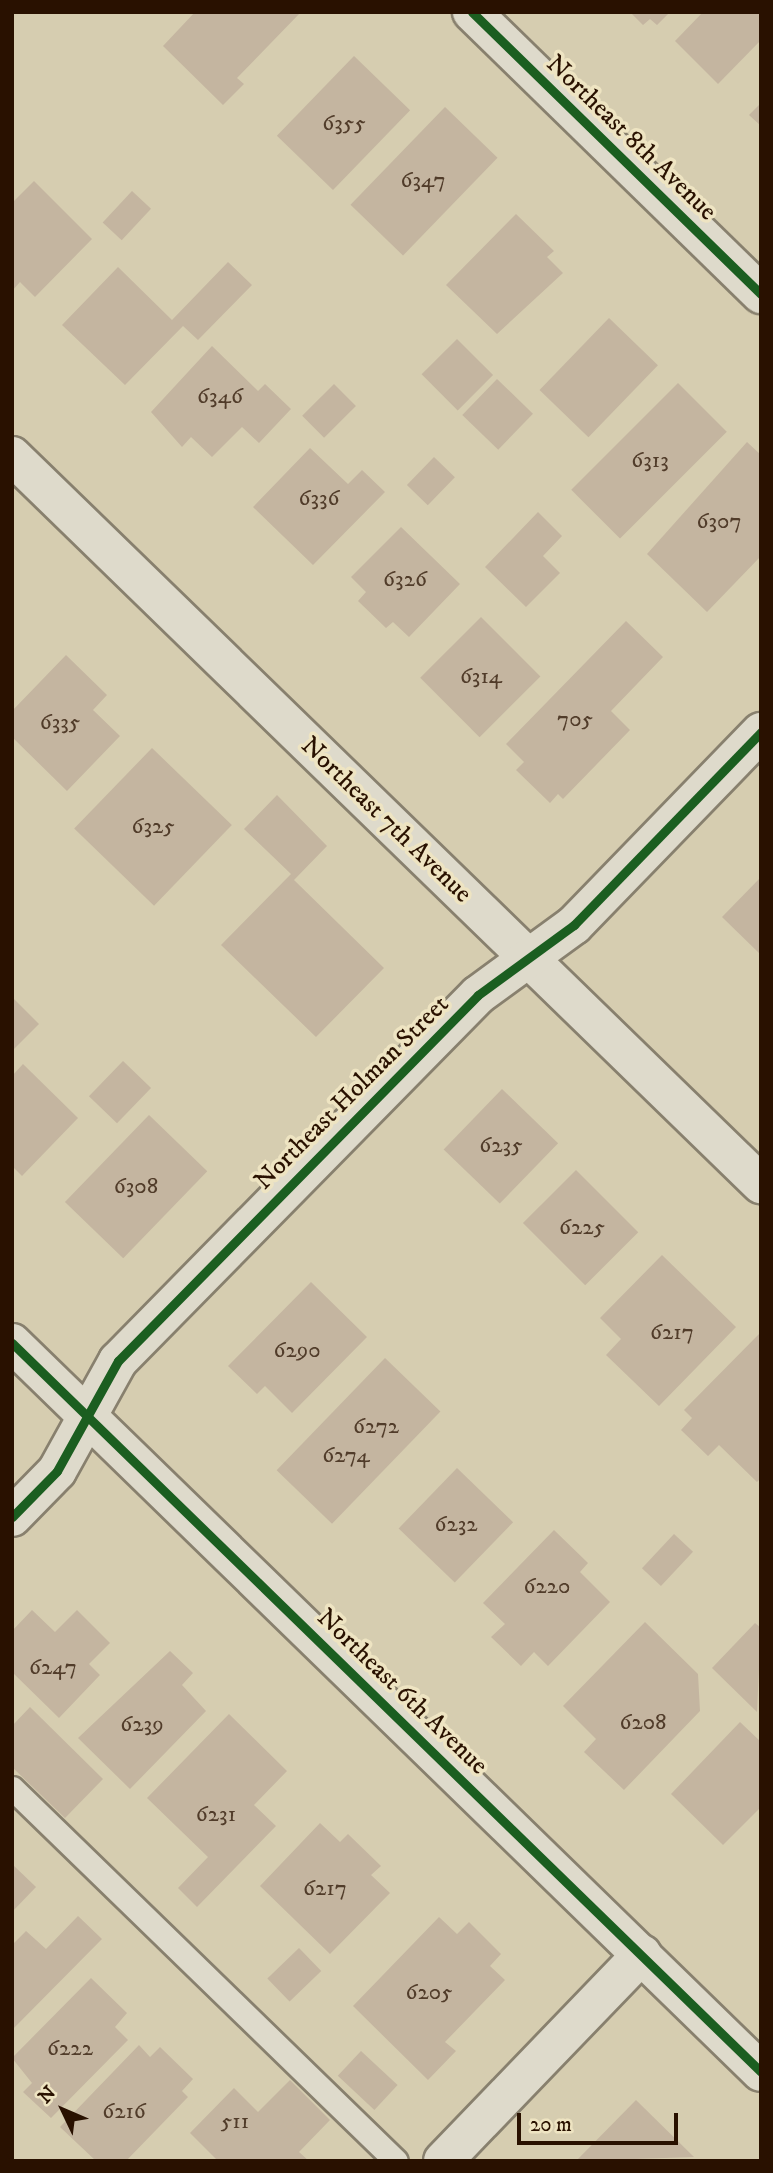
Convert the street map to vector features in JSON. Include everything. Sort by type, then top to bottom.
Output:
[{"type":"street","name":"Northeast 8th Avenue","points":[[472,12],[761,294]]},
{"type":"street","name":"Northeast 7th Avenue","points":[[12,456],[761,1184]]},
{"type":"street","name":"Northeast Holman Street","points":[[12,1517],[57,1471],[118,1361],[478,995],[574,925],[761,732]]},
{"type":"street","name":"Northeast 6th Avenue","points":[[12,1343],[761,2072]]},
{"type":"street","points":[[443,2161],[642,1954]]},
{"type":"lane","points":[[12,1788],[397,2161]]},
{"type":"building","points":[[195,12],[301,12],[237,78],[244,84],[223,105],[163,46]]},
{"type":"building","points":[[630,12],[670,12],[657,25],[650,19],[643,25]]},
{"type":"building","points":[[703,12],[761,12],[761,40],[718,84],[675,41]]},
{"type":"building","points":[[354,56],[410,110],[333,190],[277,136]]},
{"type":"building","points":[[761,103],[761,126],[749,115]]},
{"type":"building","points":[[445,107],[498,158],[403,256],[351,205]]},
{"type":"building","points":[[34,181],[92,239],[35,297],[20,282],[12,291],[12,203]]},
{"type":"building","points":[[132,191],[151,209],[122,240],[103,222]]},
{"type":"building","points":[[516,214],[554,251],[547,257],[563,273],[497,334],[446,285]]},
{"type":"building","points":[[228,262],[252,285],[198,340],[183,326],[125,385],[62,325],[118,267],[172,320]]},
{"type":"building","points":[[609,318],[658,365],[588,437],[540,390]]},
{"type":"building","points":[[457,339],[493,375],[458,410],[422,374]]},
{"type":"building","points":[[212,346],[258,391],[265,384],[291,409],[259,443],[242,427],[212,457],[191,437],[182,447],[151,412]]},
{"type":"building","points":[[497,379],[533,414],[498,450],[462,415]]},
{"type":"building","points":[[678,383],[727,432],[620,539],[571,490]]},
{"type":"building","points":[[334,384],[356,406],[324,438],[302,416]]},
{"type":"building","points":[[747,442],[761,455],[761,556],[707,612],[647,554]]},
{"type":"building","points":[[310,448],[348,484],[362,470],[385,492],[313,565],[253,507]]},
{"type":"building","points":[[434,457],[455,477],[428,505],[407,485]]},
{"type":"building","points":[[538,512],[562,536],[543,556],[560,573],[526,607],[485,567]]},
{"type":"building","points":[[401,527],[460,584],[409,637],[393,622],[386,628],[358,601],[366,592],[351,577]]},
{"type":"building","points":[[481,617],[540,676],[480,737],[420,678]]},
{"type":"building","points":[[626,621],[663,657],[611,711],[630,730],[563,799],[558,794],[550,803],[516,770],[524,762],[506,744]]},
{"type":"building","points":[[66,655],[107,695],[93,710],[120,736],[67,791],[12,737],[12,711]]},
{"type":"building","points":[[152,748],[232,825],[154,906],[74,829]]},
{"type":"building","points":[[277,795],[327,846],[294,880],[384,968],[316,1037],[221,945],[291,874],[244,829]]},
{"type":"building","points":[[761,877],[761,955],[722,917]]},
{"type":"building","points":[[12,997],[39,1024],[12,1051]]},
{"type":"building","points":[[123,1061],[151,1088],[117,1123],[89,1096]]},
{"type":"building","points":[[23,1064],[78,1118],[22,1176],[12,1166],[12,1076]]},
{"type":"building","points":[[502,1089],[558,1143],[500,1204],[444,1149]]},
{"type":"building","points":[[149,1115],[207,1171],[123,1258],[65,1202]]},
{"type":"building","points":[[576,1170],[638,1232],[585,1285],[523,1223]]},
{"type":"building","points":[[662,1255],[736,1327],[659,1406],[606,1355],[621,1339],[600,1318]]},
{"type":"building","points":[[311,1282],[367,1337],[292,1413],[265,1386],[257,1394],[228,1366]]},
{"type":"building","points":[[761,1332],[761,1478],[757,1482],[719,1445],[708,1456],[681,1430],[692,1418],[684,1410]]},
{"type":"building","points":[[385,1358],[440,1411],[332,1524],[277,1470]]},
{"type":"building","points":[[457,1468],[513,1522],[455,1583],[399,1528]]},
{"type":"building","points":[[554,1530],[588,1563],[580,1572],[610,1602],[548,1666],[534,1652],[521,1666],[491,1637],[505,1624],[483,1603]]},
{"type":"building","points":[[674,1534],[693,1552],[661,1586],[642,1568]]},
{"type":"building","points":[[32,1610],[55,1632],[77,1610],[110,1643],[89,1664],[100,1675],[59,1718],[12,1672],[12,1631]]},
{"type":"building","points":[[645,1622],[698,1674],[700,1711],[624,1790],[584,1752],[596,1739],[563,1706]]},
{"type":"building","points":[[755,1623],[761,1628],[757,1712],[712,1668]]},
{"type":"building","points":[[170,1651],[193,1673],[182,1685],[206,1711],[130,1789],[78,1738]]},
{"type":"building","points":[[30,1707],[103,1779],[65,1818],[12,1767],[12,1726]]},
{"type":"building","points":[[229,1714],[287,1771],[254,1805],[276,1826],[197,1907],[178,1888],[208,1857],[147,1798]]},
{"type":"building","points":[[740,1722],[761,1742],[761,1807],[723,1845],[671,1794]]},
{"type":"building","points":[[320,1823],[340,1842],[348,1834],[381,1866],[371,1875],[390,1893],[330,1954],[260,1886]]},
{"type":"building","points":[[12,1864],[36,1887],[12,1912]]},
{"type":"building","points":[[78,1916],[102,1939],[12,2030],[12,1945],[26,1931],[46,1949]]},
{"type":"building","points":[[439,1917],[457,1934],[469,1922],[501,1954],[490,1966],[505,1980],[445,2042],[456,2051],[428,2080],[353,2006]]},
{"type":"building","points":[[299,1948],[321,1971],[290,2002],[267,1979]]},
{"type":"building","points":[[91,1978],[127,2013],[115,2027],[128,2040],[51,2118],[23,2092],[32,2083],[12,2058]]},
{"type":"building","points":[[139,2045],[150,2057],[160,2047],[193,2079],[182,2091],[188,2097],[126,2161],[96,2161],[60,2127]]},
{"type":"building","points":[[361,2051],[398,2085],[374,2110],[338,2076]]},
{"type":"building","points":[[290,2080],[330,2120],[299,2152],[309,2161],[218,2161],[190,2133],[234,2088],[258,2112]]},
{"type":"building","points":[[636,2100],[694,2157],[576,2161]]},
{"type":"cycle path","points":[[472,12],[761,294]]},
{"type":"cycle path","points":[[12,1517],[57,1471],[118,1361],[478,995],[574,925],[761,732]]},
{"type":"cycle path","points":[[12,1343],[761,2072]]}]
